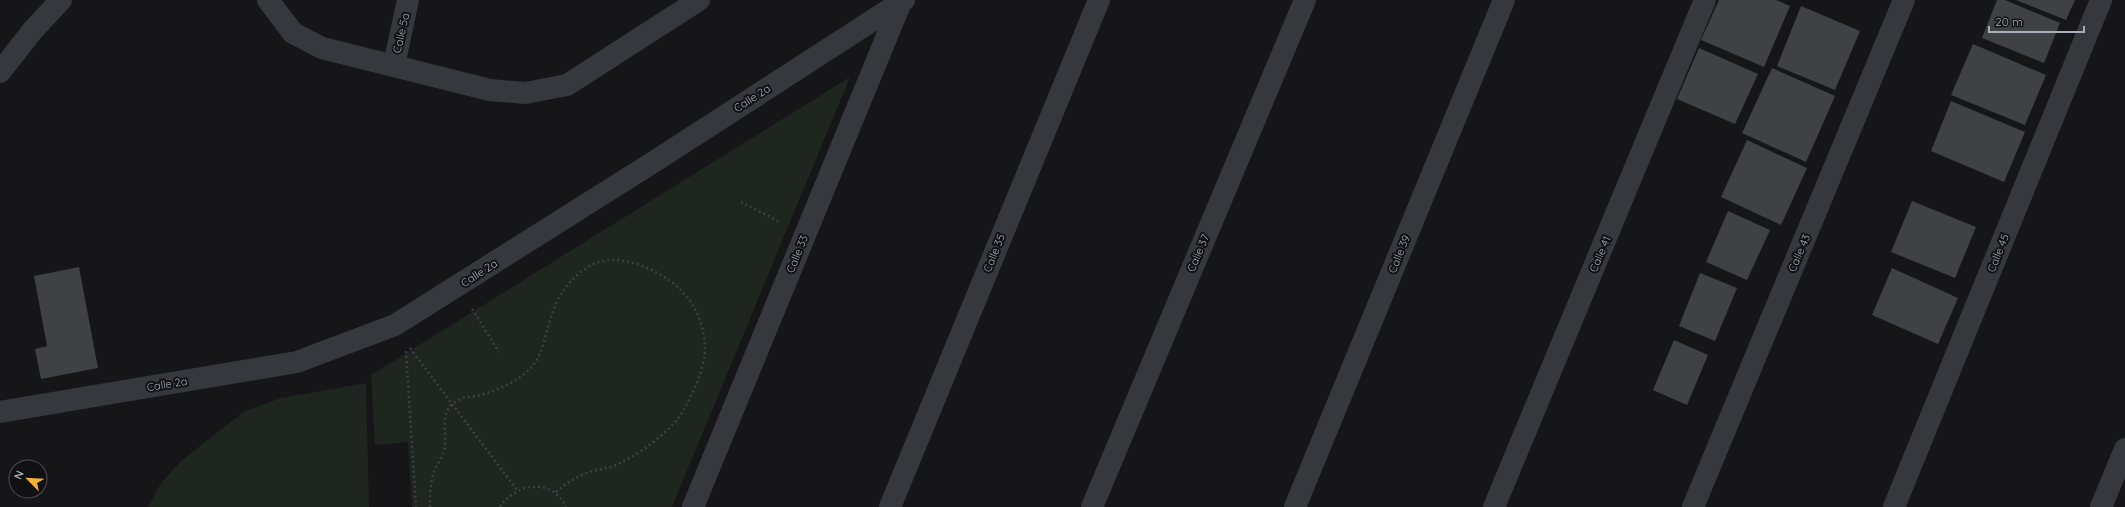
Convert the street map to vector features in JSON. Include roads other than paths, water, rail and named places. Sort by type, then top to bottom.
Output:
[{"type":"street","points":[[0,72],[33,30],[61,0]]},
{"type":"street","points":[[268,0],[293,33],[322,48],[490,90],[525,93],[567,85],[699,0]]},
{"type":"street","name":"Calle 5a","points":[[394,65],[408,0]]},
{"type":"street","name":"Calle 35","points":[[890,507],[1099,0]]},
{"type":"street","name":"Calle 37","points":[[1092,507],[1305,0]]},
{"type":"street","name":"Calle 39","points":[[1295,507],[1504,0]]},
{"type":"street","name":"Calle 41","points":[[1494,507],[1705,0]]},
{"type":"street","name":"Calle 43","points":[[1694,507],[1904,0]]},
{"type":"street","name":"Calle 45","points":[[1894,507],[2101,0]]},
{"type":"street","name":"Calle 2a","points":[[0,412],[297,362],[395,325],[646,167],[902,1]]},
{"type":"street","name":"Calle 33","points":[[693,507],[902,1]]},
{"type":"street","points":[[2101,507],[2125,448]]}]
